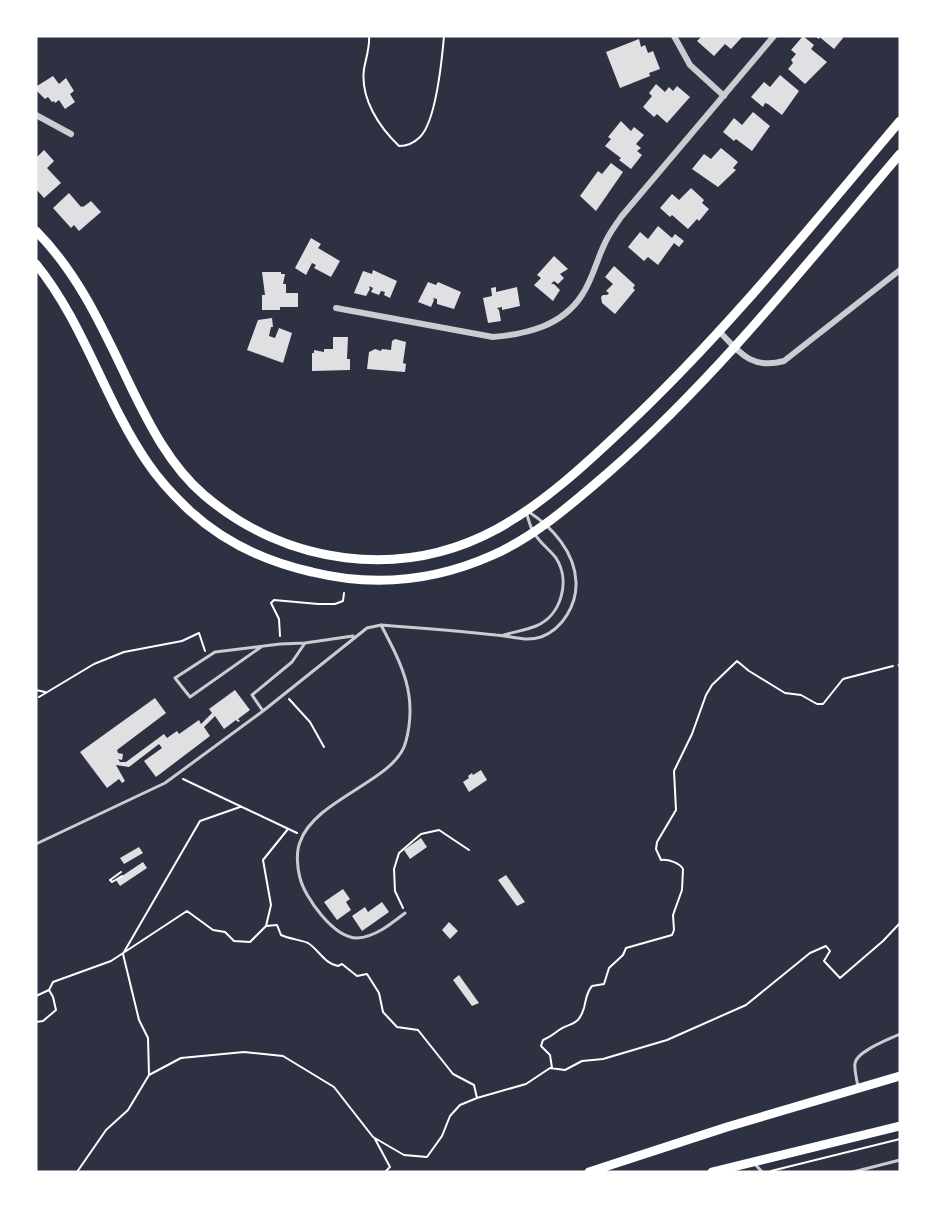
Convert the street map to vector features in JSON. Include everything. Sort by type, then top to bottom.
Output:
[{"type":"main road","points":[[36,231],[66,267],[87,298],[144,413],[165,449],[182,473],[202,494],[239,522],[279,541],[316,554],[352,559],[394,559],[429,555],[498,529],[563,483],[603,447],[662,392],[719,331],[900,122]]},
{"type":"main road","points":[[36,264],[63,300],[132,438],[147,463],[169,491],[194,514],[222,536],[253,553],[287,566],[334,578],[369,582],[411,579],[455,569],[494,555],[581,497],[636,448],[735,347],[900,154]]},
{"type":"main road","points":[[589,1172],[706,1134],[900,1076]]},
{"type":"main road","points":[[712,1172],[900,1126]]},
{"type":"street","points":[[674,36],[690,64],[724,96]]},
{"type":"street","points":[[336,308],[493,337],[535,331],[554,322],[581,296],[606,240],[621,217],[774,36]]},
{"type":"street","points":[[36,115],[71,134]]},
{"type":"street","points":[[719,331],[756,363],[771,365],[784,362],[900,270]]},
{"type":"lane","points":[[36,844],[176,776],[263,711],[367,628],[381,625],[502,635],[525,640],[551,632],[564,618],[573,601],[576,584],[572,561],[556,535],[545,523],[526,510]]},
{"type":"lane","points":[[502,635],[536,627],[547,620],[555,611],[564,587],[562,570],[556,559],[532,531],[526,510]]},
{"type":"lane","points":[[381,625],[408,681],[410,721],[406,744],[396,759],[383,770],[313,819],[302,836],[298,854],[299,876],[318,912],[340,932],[354,938],[368,936],[405,914]]},
{"type":"lane","points":[[261,647],[190,697],[175,678],[215,652],[355,636]]},
{"type":"lane","points":[[263,711],[252,695],[292,662],[305,643]]},
{"type":"lane","points":[[858,1088],[856,1059],[900,1034]]},
{"type":"lane","points":[[853,1172],[900,1160]]},
{"type":"lane","points":[[754,1163],[762,1172]]},
{"type":"path","points":[[369,36],[364,72],[368,98],[377,121],[399,146],[406,146],[413,143],[425,131],[439,83],[444,36]]},
{"type":"path","points":[[280,636],[279,619],[272,607],[272,601],[279,599],[301,603],[335,604],[343,601],[344,593]]},
{"type":"path","points":[[39,697],[94,664],[124,652],[182,641],[199,633],[207,657]]},
{"type":"path","points":[[552,1068],[550,1054],[541,1046],[541,1043],[555,1035],[558,1030],[575,1023],[581,1016],[587,991],[592,986],[604,984],[609,968],[623,955],[626,948],[669,938],[672,935],[673,915],[682,890],[684,869],[677,863],[666,859],[661,860],[656,849],[657,842],[676,810],[674,771],[712,685],[737,661],[785,693],[801,695],[817,704],[822,704],[843,679],[900,665]]},
{"type":"path","points":[[36,690],[45,692]]},
{"type":"path","points":[[285,693],[310,722],[324,747]]},
{"type":"path","points":[[176,776],[302,836]]},
{"type":"path","points":[[149,1076],[148,1038],[139,1020],[123,954],[200,820],[240,807]]},
{"type":"path","points":[[36,996],[49,990],[53,982],[68,975],[111,961],[187,910],[213,930],[225,932],[234,941],[250,942],[266,926],[271,905],[263,860],[288,829]]},
{"type":"path","points":[[405,914],[395,891],[394,868],[399,853],[421,834],[439,830],[469,850]]},
{"type":"path","points":[[373,1137],[404,1155],[427,1157],[442,1136],[450,1116],[460,1105],[526,1084],[552,1068],[565,1070],[582,1061],[603,1059],[667,1040],[746,1005],[810,954],[826,946],[830,951],[824,961],[840,978],[900,923]]},
{"type":"path","points":[[266,926],[277,925],[281,935],[291,940],[306,942],[332,965],[342,964],[357,976],[367,974],[379,993],[383,1012],[397,1027],[418,1030],[453,1074],[474,1084],[477,1098]]},
{"type":"path","points":[[36,1022],[43,1021],[56,1010],[49,990]]},
{"type":"path","points":[[76,1172],[106,1130],[128,1110],[149,1076],[181,1058],[244,1052],[283,1056],[334,1087],[373,1137],[390,1167],[385,1172]]},
{"type":"path","points":[[771,1171],[900,1139]]},
{"type":"path","points":[[156,1172],[163,1172]]},
{"type":"building","points":[[702,36],[743,36],[731,49],[725,44],[714,56],[697,41]]},
{"type":"building","points":[[803,36],[814,45],[811,49],[827,62],[805,84],[788,69],[796,54],[791,50]]},
{"type":"building","points":[[815,36],[842,36],[843,38],[834,49],[820,37],[819,39]]},
{"type":"building","points":[[639,39],[641,47],[645,45],[648,53],[653,51],[660,69],[649,73],[650,76],[620,88],[606,52]]},
{"type":"building","points":[[780,75],[799,91],[782,115],[768,104],[765,103],[763,107],[751,97],[764,82],[770,87]]},
{"type":"building","points":[[53,76],[59,84],[66,78],[74,91],[70,94],[75,102],[65,109],[59,100],[55,103],[48,97],[45,99],[36,90],[37,86]]},
{"type":"building","points":[[656,84],[665,92],[669,87],[673,91],[677,86],[690,97],[667,123],[657,114],[654,117],[643,107],[652,96],[649,93]]},
{"type":"building","points":[[753,112],[770,126],[752,151],[723,132],[734,118],[742,125]]},
{"type":"building","points":[[621,121],[631,131],[634,127],[644,135],[636,144],[641,148],[637,151],[642,155],[631,169],[605,146],[611,139],[608,137]]},
{"type":"building","points":[[721,148],[738,162],[733,168],[736,170],[718,187],[692,169],[704,154],[711,159]]},
{"type":"building","points":[[44,150],[54,161],[47,168],[61,183],[44,198],[36,189],[36,158]]},
{"type":"building","points":[[611,163],[623,172],[596,211],[580,196],[598,171],[602,174]]},
{"type":"building","points":[[691,188],[704,200],[702,203],[709,209],[688,229],[660,208],[672,194],[679,200]]},
{"type":"building","points":[[69,193],[81,207],[91,201],[101,212],[79,231],[74,225],[71,228],[53,208]]},
{"type":"building","points":[[658,226],[672,238],[675,234],[684,241],[679,247],[674,243],[658,265],[648,257],[644,261],[628,247],[640,232],[648,239]]},
{"type":"building","points":[[311,238],[321,244],[318,248],[340,261],[331,277],[314,268],[316,265],[312,263],[306,275],[295,268]]},
{"type":"building","points":[[554,256],[568,269],[560,274],[564,278],[558,284],[554,281],[551,284],[560,290],[553,301],[534,285],[541,278],[537,275]]},
{"type":"building","points":[[614,266],[635,285],[633,288],[635,290],[615,314],[602,303],[601,297],[609,293],[606,291],[613,284],[605,277]]},
{"type":"building","points":[[373,270],[397,281],[390,298],[384,295],[385,292],[381,291],[379,295],[371,292],[373,288],[369,286],[370,289],[366,296],[354,293],[363,271],[372,274]]},
{"type":"building","points":[[262,272],[285,274],[283,284],[286,284],[286,293],[298,293],[298,307],[262,310],[262,295],[265,295]]},
{"type":"building","points":[[428,282],[436,285],[438,282],[461,292],[454,309],[437,304],[437,299],[433,298],[431,307],[418,302]]},
{"type":"building","points":[[496,287],[496,292],[517,287],[520,306],[502,310],[502,307],[497,308],[501,321],[488,323],[483,298],[492,296],[491,288]]},
{"type":"building","points":[[272,318],[273,327],[271,327],[269,336],[275,338],[279,328],[292,333],[283,363],[247,350],[258,320]]},
{"type":"building","points":[[333,337],[348,337],[347,359],[350,359],[350,370],[312,371],[312,353],[314,350],[324,352],[324,349],[333,349]]},
{"type":"building","points":[[395,339],[406,342],[403,363],[406,364],[405,372],[367,369],[369,352],[375,349],[391,350],[392,341]]},
{"type":"building","points":[[235,690],[250,710],[238,719],[240,721],[236,720],[224,729],[215,716],[204,727],[210,736],[156,777],[144,761],[162,748],[159,744],[129,767],[116,765],[125,781],[122,783],[119,779],[107,788],[80,752],[155,698],[166,713],[117,750],[118,753],[123,754],[122,760],[118,759],[120,762],[126,762],[164,734],[167,738],[177,731],[179,734],[199,720],[201,724],[212,713],[209,709]]},
{"type":"building","points":[[481,770],[487,780],[469,792],[463,782],[472,773],[473,775]]},
{"type":"building","points":[[421,838],[427,847],[410,859],[404,850]]},
{"type":"building","points":[[139,847],[143,853],[124,864],[120,858]]},
{"type":"building","points":[[143,862],[147,868],[120,886],[116,880]]},
{"type":"building","points":[[506,875],[525,902],[517,906],[498,880]]},
{"type":"building","points":[[343,889],[350,899],[346,902],[351,910],[337,920],[324,902]]},
{"type":"building","points":[[382,902],[389,912],[362,931],[352,916],[365,907],[368,912]]},
{"type":"building","points":[[449,922],[458,931],[450,939],[442,930]]},
{"type":"building","points":[[459,975],[479,1003],[472,1006],[453,980]]}]
